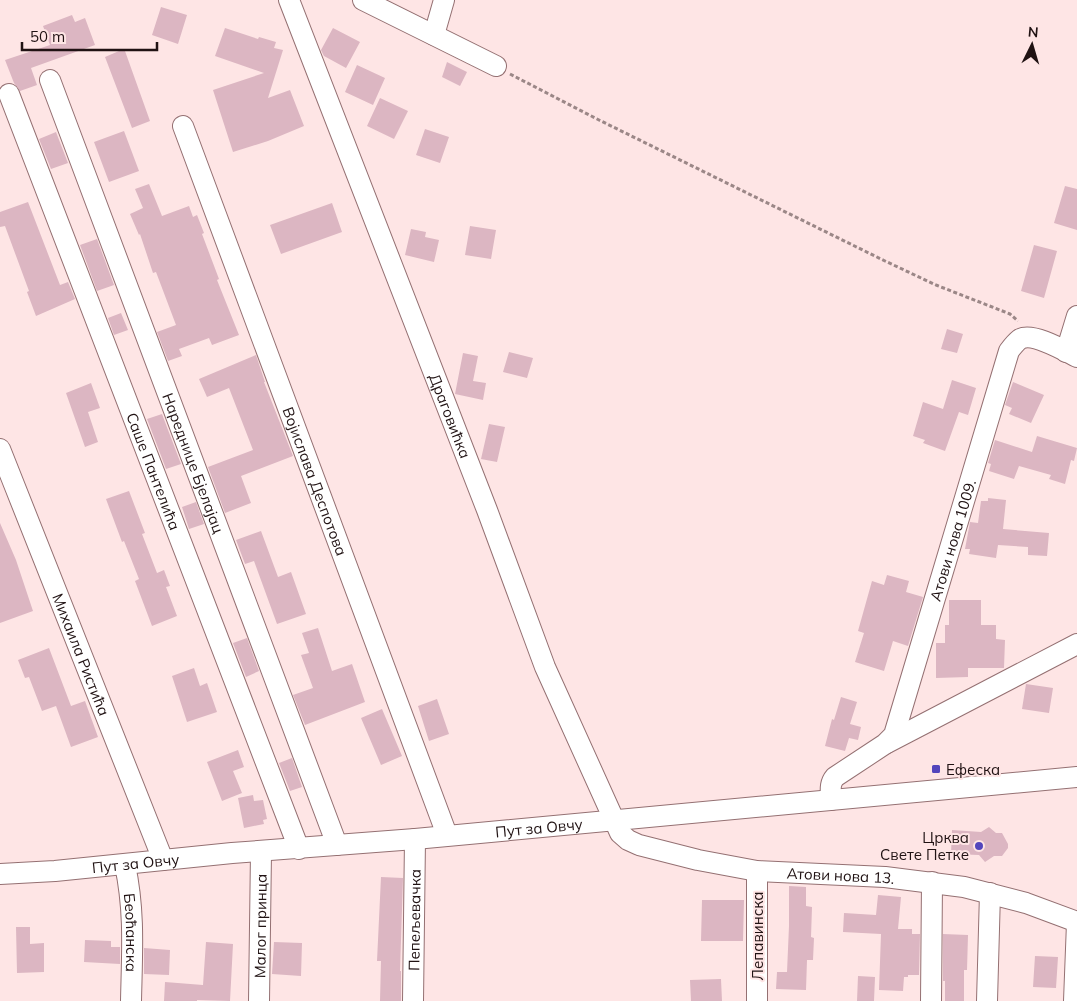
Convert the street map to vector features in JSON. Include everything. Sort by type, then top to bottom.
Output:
[{"type":"street","points":[[363,0],[496,66]]},
{"type":"street","points":[[434,35],[444,0]]},
{"type":"street","name":"Драговићка","points":[[294,4],[545,667],[613,820]]},
{"type":"street","name":"Нареднице Бјелајац","points":[[50,80],[337,845]]},
{"type":"street","name":"Саше Пантелића","points":[[10,94],[299,849]]},
{"type":"street","name":"Војислава Деспотова","points":[[183,126],[447,835]]},
{"type":"street","points":[[1039,340],[1072,355],[1077,316]]},
{"type":"street","name":"Атови нова 1009.","points":[[831,800],[832,781],[835,777],[885,744],[894,735],[1009,351],[1019,340],[1027,337],[1039,340]]},
{"type":"street","name":"Михаила Ристића","points":[[0,449],[163,860]]},
{"type":"street","points":[[885,744],[1077,644]]},
{"type":"street","name":"Пут за Овчу","points":[[0,874],[54,871],[415,839],[1077,777]]},
{"type":"street","name":"Атови нова 13.","points":[[613,820],[620,834],[628,840],[639,845],[698,860],[757,871],[885,877],[932,882],[990,893],[1026,903],[1077,922]]},
{"type":"street","name":"Пепељевачка","points":[[413,1001],[415,839]]},
{"type":"street","name":"Малог принца","points":[[260,1001],[261,852]]},
{"type":"street","name":"Беоћанска","points":[[125,864],[131,893],[133,925],[131,1001]]},
{"type":"street","name":"Лепавинска","points":[[757,871],[757,1001]]},
{"type":"street","points":[[930,1001],[932,882]]},
{"type":"street","points":[[987,1001],[990,893]]},
{"type":"street","points":[[1074,1001],[1077,922]]},
{"type":"path","points":[[496,66],[599,120],[885,261],[936,285],[1010,314],[1039,340]]},
{"type":"building","points":[[161,7],[187,15],[178,44],[152,35]]},
{"type":"building","points":[[72,15],[75,22],[85,18],[95,45],[31,68],[37,85],[20,91],[14,83],[5,60],[50,45],[43,26]]},
{"type":"building","points":[[225,28],[258,39],[259,37],[276,42],[274,48],[283,50],[268,98],[290,90],[304,126],[268,141],[233,152],[213,90],[264,73],[215,56]]},
{"type":"building","points":[[333,28],[360,42],[346,68],[324,56],[321,50]]},
{"type":"building","points":[[119,51],[125,51],[150,121],[132,128],[105,57]]},
{"type":"building","points":[[447,62],[467,72],[460,86],[442,77]]},
{"type":"building","points":[[357,65],[385,78],[373,105],[345,92]]},
{"type":"building","points":[[380,98],[408,111],[394,139],[367,126]]},
{"type":"building","points":[[425,129],[449,137],[440,163],[416,155]]},
{"type":"building","points":[[124,131],[139,171],[109,182],[94,142]]},
{"type":"building","points":[[56,132],[68,163],[51,169],[39,139]]},
{"type":"building","points":[[149,184],[162,216],[189,206],[193,217],[197,215],[219,279],[217,280],[239,335],[212,345],[209,338],[179,349],[182,356],[168,361],[157,332],[176,325],[156,272],[153,273],[140,234],[130,214],[143,208],[135,189]]},
{"type":"building","points":[[1065,186],[1077,189],[1077,230],[1054,223]]},
{"type":"building","points":[[28,202],[60,285],[68,282],[75,299],[36,316],[27,292],[29,291],[5,226],[0,227],[0,212]]},
{"type":"building","points":[[332,203],[342,232],[281,254],[270,225]]},
{"type":"building","points":[[470,226],[496,230],[491,259],[465,255]]},
{"type":"building","points":[[411,229],[426,232],[425,237],[439,240],[434,262],[405,255]]},
{"type":"building","points":[[97,239],[114,285],[97,291],[80,245]]},
{"type":"building","points":[[1034,245],[1057,251],[1044,298],[1021,291]]},
{"type":"building","points":[[121,313],[128,330],[114,335],[108,318]]},
{"type":"building","points":[[947,329],[963,334],[957,353],[941,349]]},
{"type":"building","points":[[509,352],[533,358],[527,378],[503,372]]},
{"type":"building","points":[[463,353],[478,356],[473,381],[486,383],[483,400],[455,394]]},
{"type":"building","points":[[256,355],[264,382],[293,456],[241,476],[251,503],[225,513],[208,467],[253,450],[229,388],[207,397],[199,379]]},
{"type":"building","points":[[952,380],[976,388],[968,415],[959,412],[945,451],[923,443],[925,440],[913,436],[923,402],[943,409]]},
{"type":"building","points":[[1013,382],[1044,395],[1031,423],[1009,414],[1012,408],[1005,405]]},
{"type":"building","points":[[91,383],[100,408],[88,412],[98,442],[85,447],[66,393]]},
{"type":"building","points":[[162,414],[181,464],[166,469],[147,419]]},
{"type":"building","points":[[489,424],[505,427],[497,462],[481,459]]},
{"type":"building","points":[[1037,436],[1077,448],[1074,461],[1071,460],[1065,484],[1049,479],[1051,475],[1019,466],[1014,479],[989,471],[991,464],[988,463],[995,440],[1032,452]]},
{"type":"building","points":[[129,491],[145,533],[142,534],[157,573],[164,570],[170,586],[166,587],[177,616],[152,626],[135,581],[139,579],[124,541],[122,542],[106,499]]},
{"type":"building","points":[[988,498],[1006,500],[1003,529],[1049,533],[1047,556],[1028,555],[1028,547],[998,545],[996,558],[969,554],[970,549],[965,549],[970,522],[978,523],[981,501],[988,501]]},
{"type":"building","points":[[196,502],[204,524],[189,529],[182,507]]},
{"type":"building","points":[[0,523],[16,560],[33,611],[0,623]]},
{"type":"building","points":[[261,531],[278,577],[291,572],[306,614],[277,624],[254,561],[245,564],[236,540]]},
{"type":"building","points":[[887,575],[909,581],[906,592],[923,597],[908,646],[893,641],[884,671],[855,662],[864,633],[858,631],[872,581],[884,585]]},
{"type":"building","points":[[949,600],[981,600],[981,625],[996,625],[996,639],[1005,640],[1004,668],[968,668],[968,677],[936,678],[936,643],[945,643],[945,625],[949,625]]},
{"type":"building","points":[[318,628],[332,671],[352,664],[365,702],[305,725],[293,695],[313,688],[301,655],[309,653],[302,633]]},
{"type":"building","points":[[247,638],[259,671],[246,677],[233,643]]},
{"type":"building","points":[[49,648],[71,706],[85,701],[98,737],[71,747],[56,706],[42,711],[29,677],[25,678],[18,660]]},
{"type":"building","points":[[194,668],[200,686],[207,683],[217,712],[187,722],[172,676]]},
{"type":"building","points":[[1026,684],[1053,688],[1049,713],[1022,709]]},
{"type":"building","points":[[841,697],[857,702],[850,724],[861,727],[858,740],[849,738],[845,751],[825,746],[832,719],[834,720]]},
{"type":"building","points":[[437,699],[449,734],[429,741],[418,706]]},
{"type":"building","points":[[382,709],[402,756],[381,765],[361,718]]},
{"type":"building","points":[[238,750],[244,767],[233,771],[242,793],[222,801],[207,762]]},
{"type":"building","points":[[292,758],[302,787],[290,791],[279,763]]},
{"type":"building","points":[[253,795],[254,801],[263,800],[267,819],[263,820],[264,824],[244,828],[238,798]]},
{"type":"building","name":"Црква Свете Петке","points":[[989,827],[996,833],[1002,833],[1008,844],[1008,848],[1002,856],[994,856],[985,862],[979,855],[951,854],[952,830],[981,832]]},
{"type":"building","points":[[381,877],[403,878],[401,1001],[380,1001],[381,961],[377,961]]},
{"type":"building","points":[[789,886],[806,887],[806,906],[812,907],[811,937],[814,938],[813,960],[807,960],[806,990],[776,989],[777,972],[787,972]]},
{"type":"building","points":[[878,895],[901,897],[898,929],[912,929],[912,934],[920,934],[919,975],[904,977],[903,991],[879,990],[881,934],[843,932],[844,913],[876,915]]},
{"type":"building","points":[[702,900],[744,900],[743,941],[701,941]]},
{"type":"building","points":[[16,927],[30,927],[30,944],[44,943],[44,972],[17,973]]},
{"type":"building","points":[[943,934],[968,935],[967,970],[964,970],[964,1001],[945,1001]]},
{"type":"building","points":[[85,940],[111,941],[111,947],[120,947],[120,964],[84,962]]},
{"type":"building","points":[[206,942],[233,944],[230,1001],[164,1001],[165,982],[203,985]]},
{"type":"building","points":[[274,942],[302,943],[301,976],[272,974]]},
{"type":"building","points":[[144,948],[170,950],[169,975],[144,974]]},
{"type":"building","points":[[1035,956],[1058,957],[1056,988],[1033,987]]},
{"type":"building","points":[[858,976],[875,977],[874,1001],[857,1001]]},
{"type":"building","points":[[721,979],[722,1001],[691,1001],[690,980]]},
{"type":"place","name":"Ефеска","points":[[936,769]]},
{"type":"place","name":"Црква Свете Петке","points":[[979,846]]}]
